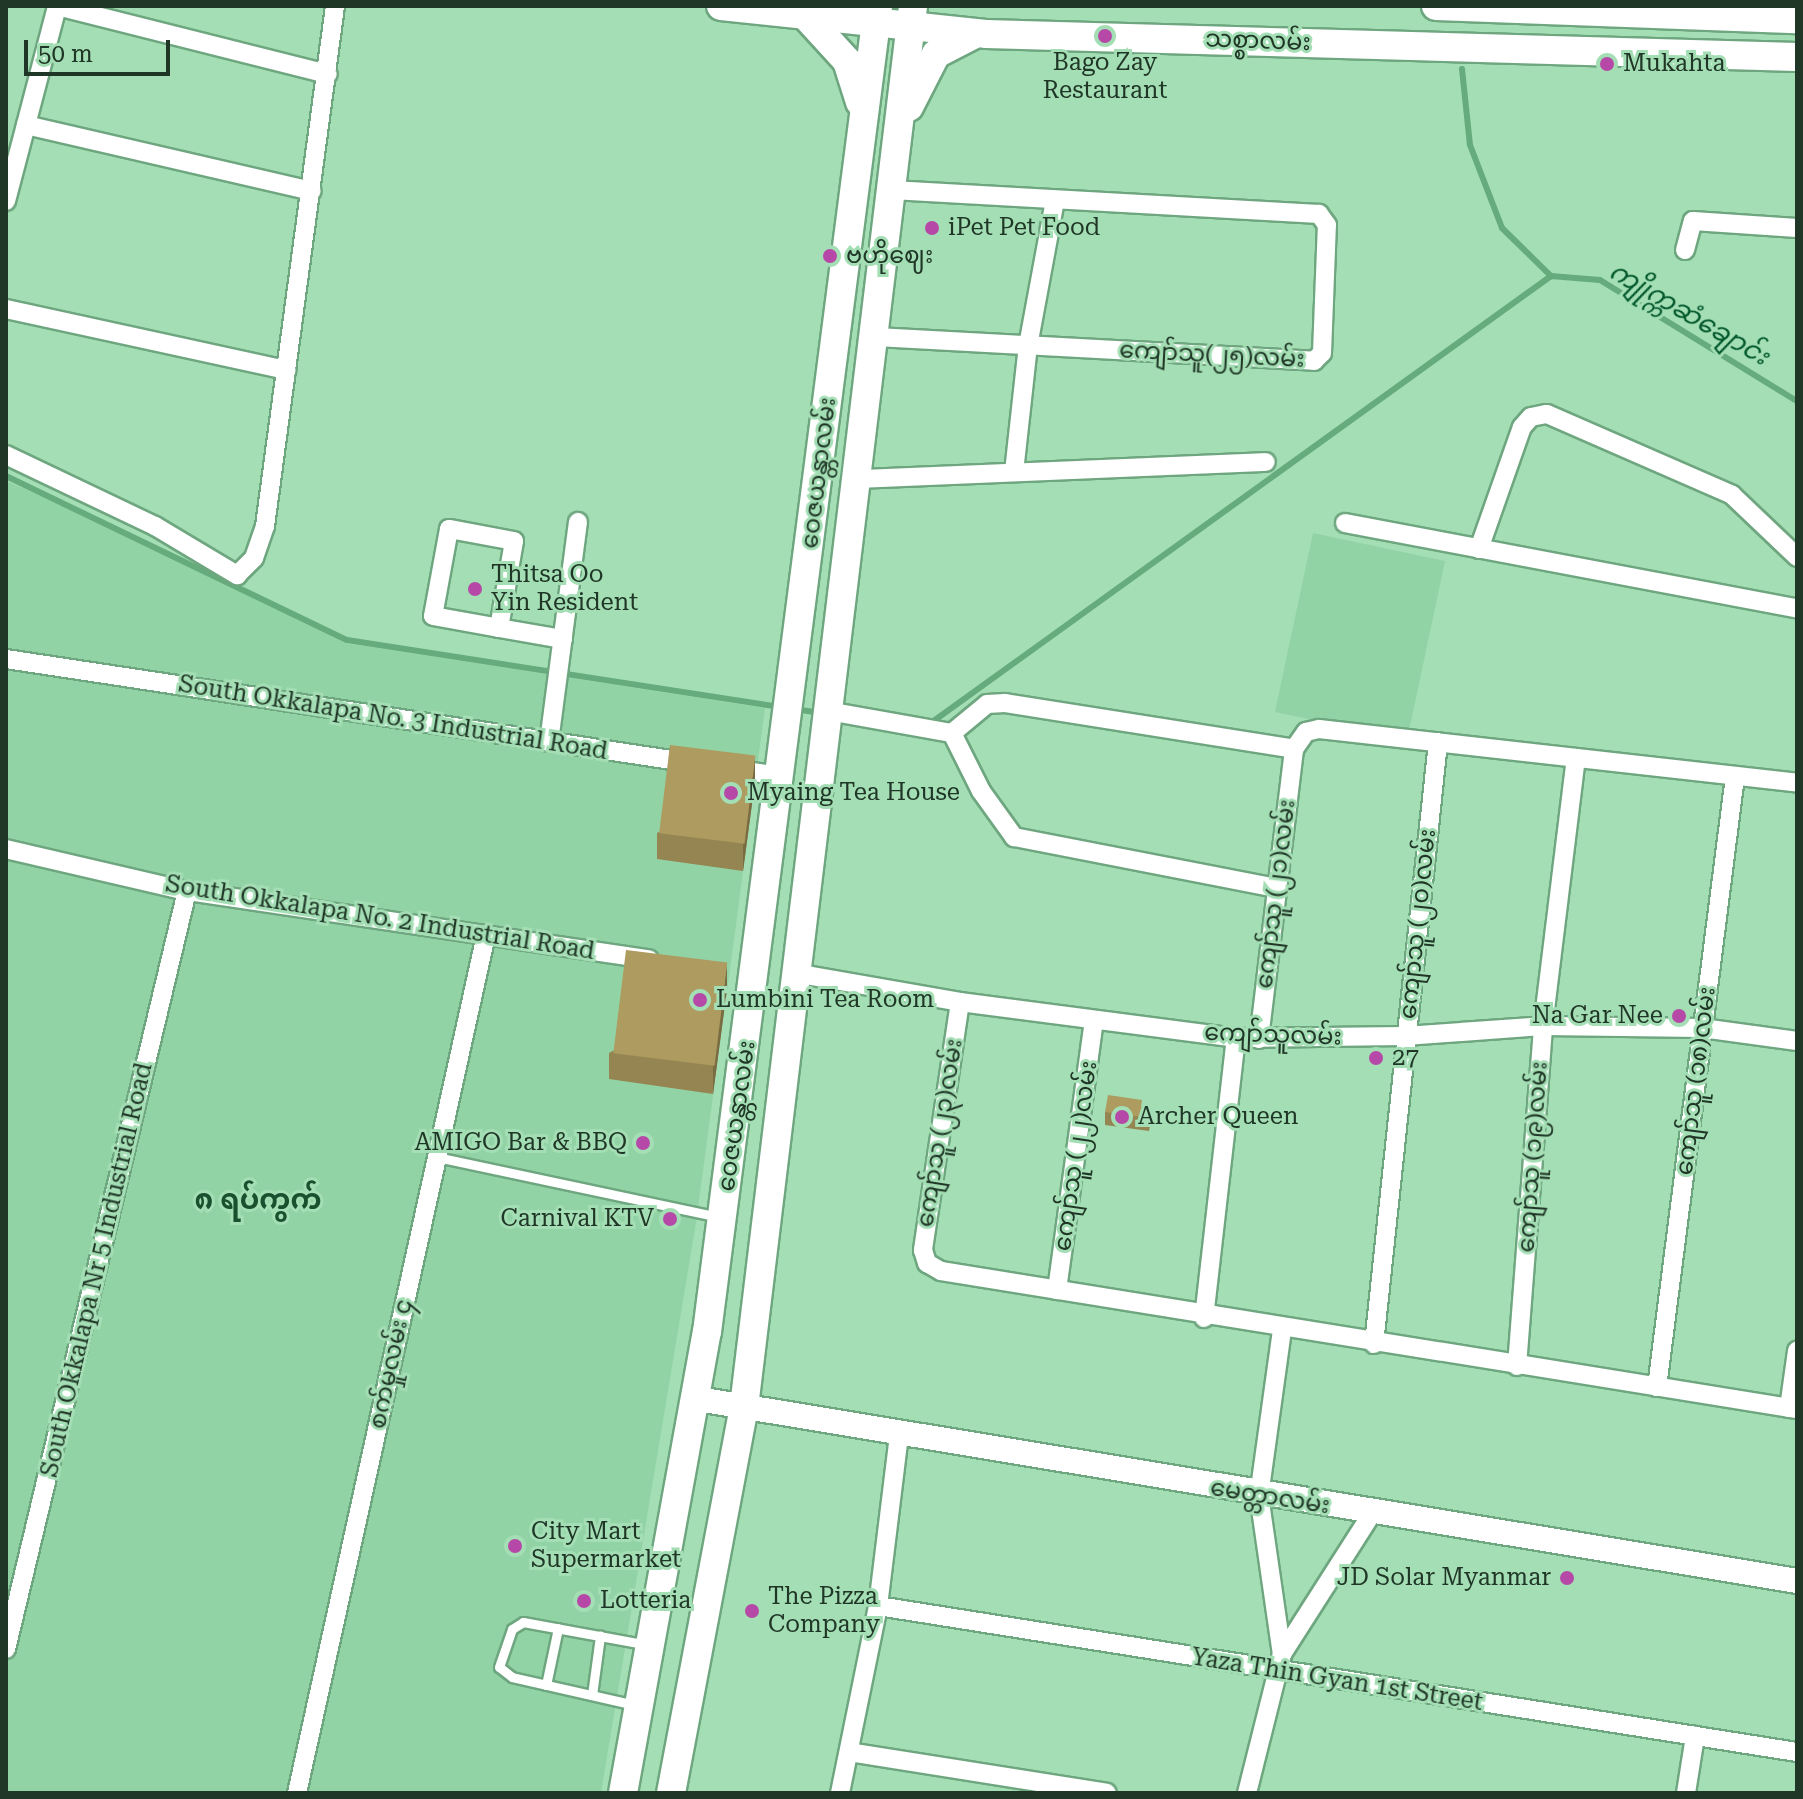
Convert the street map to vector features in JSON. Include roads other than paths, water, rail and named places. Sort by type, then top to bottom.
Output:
[{"type":"main road","name":"သစ္စာလမ်း","points":[[721,6],[804,14],[911,17],[986,34],[1797,57]]},
{"type":"main road","points":[[1436,6],[1797,19]]},
{"type":"main road","points":[[804,14],[847,61],[860,91],[861,134]]},
{"type":"main road","name":"ဝေဇယန္တာလမ်း","points":[[623,1793],[698,1399],[877,15]]},
{"type":"main road","name":"ဝေဇယန္တာလမ်း","points":[[671,1793],[744,1407],[800,974],[828,711],[860,479],[911,17]]},
{"type":"main road","points":[[898,138],[919,80],[936,54],[965,36],[986,34]]},
{"type":"main road","points":[[809,548],[849,555]]},
{"type":"main road","name":"မေတ္တာလမ်း","points":[[698,1399],[899,1436],[1797,1581]]},
{"type":"street","points":[[6,201],[57,6],[328,74]]},
{"type":"street","points":[[6,455],[155,526],[237,575],[254,558],[265,526],[335,6]]},
{"type":"street","points":[[26,125],[311,191]]},
{"type":"street","name":"ကျော်သူ(၂၅)လမ်း","points":[[876,337],[1314,361],[1322,353],[1327,225],[1319,214],[892,190]]},
{"type":"street","points":[[1014,472],[1028,346],[1055,201]]},
{"type":"street","points":[[1685,250],[1693,221],[1797,228]]},
{"type":"street","points":[[6,309],[286,370]]},
{"type":"street","points":[[1479,549],[1522,427],[1531,417],[1547,414],[1732,495],[1797,557]]},
{"type":"street","points":[[860,479],[1266,462]]},
{"type":"street","points":[[549,742],[578,522]]},
{"type":"street","points":[[1345,523],[1797,608]]},
{"type":"street","points":[[499,628],[514,541],[449,529],[433,616],[499,628],[563,639]]},
{"type":"street","name":"South Okkalapa No. 3 Industrial Road","points":[[6,659],[780,776]]},
{"type":"street","points":[[828,711],[952,733],[987,704],[1005,703],[1294,749],[1306,732],[1319,729],[1797,783]]},
{"type":"street","points":[[952,733],[981,791],[1014,837],[1277,888]]},
{"type":"street","name":"ကျော်သူ (၂၀)လမ်း","points":[[1374,1344],[1438,742]]},
{"type":"street","name":"ကျော်သူ (၂၁)လမ်း","points":[[1259,1039],[1294,749]]},
{"type":"street","name":"ကျော်သူ (၁၉)လမ်း","points":[[1517,1366],[1543,1026],[1576,758]]},
{"type":"street","name":"ကျော်သူ (၁၈)လမ်း","points":[[1657,1387],[1735,776]]},
{"type":"street","name":"South Okkalapa No. 2 Industrial Road","points":[[6,849],[187,891],[665,962]]},
{"type":"street","name":"South Okkalapa Nr 5 Industrial Road","points":[[6,1649],[187,891]]},
{"type":"street","name":"စက်မှုလမ်း ၄","points":[[297,1793],[486,935]]},
{"type":"street","points":[[725,971],[755,975]]},
{"type":"street","name":"ကျော်သူလမ်း","points":[[800,974],[960,1002],[1236,1038],[1405,1036],[1543,1026],[1702,1028],[1797,1041]]},
{"type":"street","name":"ကျော်သူ (၂၃)လမ်း","points":[[960,1002],[923,1250],[927,1263],[941,1271],[1057,1290]]},
{"type":"street","name":"ကျော်သူ (၂၂)လမ်း","points":[[1057,1290],[1094,1021]]},
{"type":"street","points":[[1204,1318],[1236,1038]]},
{"type":"street","points":[[1057,1290],[1204,1318],[1793,1409],[1797,1351]]},
{"type":"street","points":[[1279,1663],[1259,1495],[1282,1330]]},
{"type":"street","points":[[840,1793],[878,1606],[899,1436]]},
{"type":"street","points":[[1247,1793],[1279,1663],[1372,1513]]},
{"type":"street","name":"Yaza Thin Gyan 1st Street","points":[[878,1606],[1279,1663],[1797,1752]]},
{"type":"street","points":[[1686,1793],[1695,1736]]},
{"type":"street","points":[[849,1752],[1107,1793]]},
{"type":"lane","points":[[437,1157],[723,1218]]},
{"type":"lane","points":[[640,1706],[512,1677],[499,1667],[516,1623],[651,1646]]},
{"type":"lane","points":[[546,1685],[558,1628]]},
{"type":"lane","points":[[592,1695],[600,1636]]},
{"type":"waterway","name":"ကျိုက္ကဆံချောင်း","points":[[1462,69],[1470,145],[1502,228],[1551,276],[1600,280],[1797,401]]},
{"type":"waterway","points":[[928,725],[1551,276]]},
{"type":"waterway","points":[[6,476],[347,640],[780,707]]},
{"type":"waterway","points":[[795,709],[820,713]]},
{"type":"place","name":"Bago Zay Restaurant","points":[[1105,36]]},
{"type":"place","name":"Mukahta","points":[[1607,64]]},
{"type":"place","name":"iPet Pet Food","points":[[932,228]]},
{"type":"place","name":"ဗဟိုဈေး","points":[[830,256]]},
{"type":"place","name":"Thitsa Oo Yin Resident","points":[[475,589]]},
{"type":"place","name":"Myaing Tea House","points":[[731,793]]},
{"type":"place","name":"Lumbini Tea Room","points":[[700,1000]]},
{"type":"place","name":"Na Gar Nee","points":[[1679,1016]]},
{"type":"place","name":"27","points":[[1376,1058]]},
{"type":"place","name":"Archer Queen","points":[[1122,1117]]},
{"type":"place","name":"AMIGO Bar & BBQ","points":[[643,1143]]},
{"type":"place","name":"Carnival KTV","points":[[670,1219]]},
{"type":"place","name":"City Mart Supermarket","points":[[515,1546]]},
{"type":"place","name":"JD Solar Myanmar","points":[[1567,1578]]},
{"type":"place","name":"Lotteria","points":[[584,1601]]},
{"type":"place","name":"The Pizza Company","points":[[752,1611]]},
{"type":"district","name":"၈ ရပ်ကွက်","points":[[258,1200]]}]
